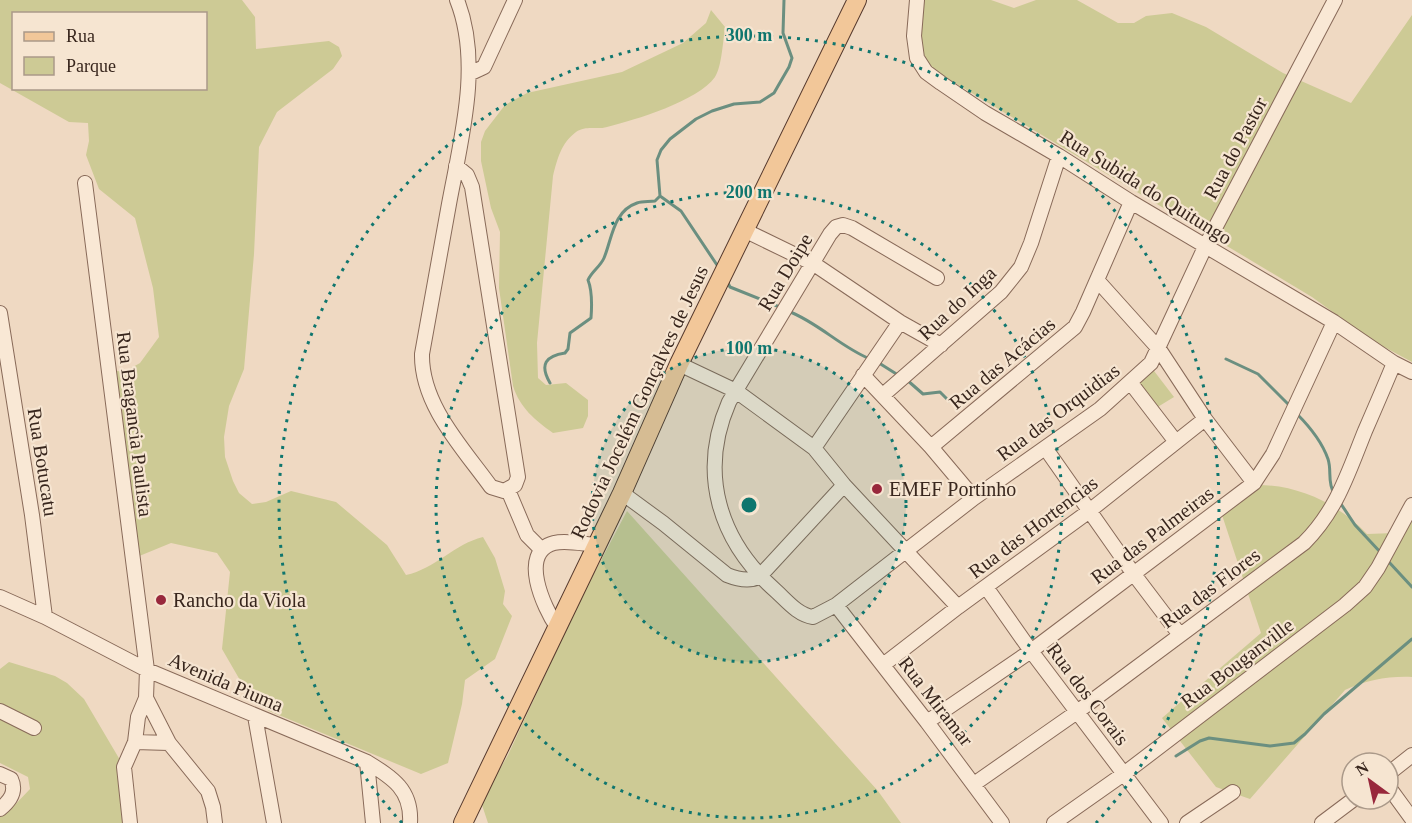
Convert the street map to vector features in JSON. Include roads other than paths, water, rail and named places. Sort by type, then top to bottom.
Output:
[{"type":"main road","name":"Rodovia Jocelém Gonçalves de Jesus","points":[[463,823],[622,493],[679,364],[857,0]]},
{"type":"street","points":[[456,166],[470,181],[476,210],[518,477],[515,485],[508,490],[499,491],[491,487],[435,408],[423,373],[422,354],[456,166],[469,74],[466,32],[457,0]]},
{"type":"street","points":[[469,74],[484,67],[515,0]]},
{"type":"street","name":"Rua Subida do Quitungo","points":[[917,0],[914,36],[917,58],[926,72],[986,113],[1205,247],[1334,322],[1394,363],[1412,372]]},
{"type":"street","name":"Rua do Pastor","points":[[1160,349],[1205,247],[1335,0]]},
{"type":"street","name":"Rua do Inga","points":[[883,395],[1000,292],[1021,267],[1059,156]]},
{"type":"street","name":"Rua Bragancia Paulista","points":[[85,183],[147,670],[146,698]]},
{"type":"street","name":"Rua das Acácias","points":[[931,447],[1075,327],[1131,202]]},
{"type":"street","name":"Rua Doipe","points":[[797,610],[759,577],[735,543],[726,525],[714,479],[717,433],[729,402],[836,227],[843,225],[937,278]]},
{"type":"street","points":[[744,230],[814,264],[900,322],[941,345]]},
{"type":"street","points":[[1097,280],[1160,349],[1205,419],[1254,483]]},
{"type":"street","name":"Rua Botucatu","points":[[0,313],[31,504],[45,616]]},
{"type":"street","points":[[814,448],[900,322]]},
{"type":"street","name":"Rua das Palmeiras","points":[[927,722],[1031,651],[1254,483],[1273,454],[1334,322]]},
{"type":"street","name":"Rua das Orquidias","points":[[797,610],[813,617],[836,605],[974,498],[1100,409],[1151,363],[1160,349]]},
{"type":"street","name":"Rua das Flores","points":[[974,784],[1077,712],[1304,543],[1317,530],[1343,488],[1394,363]]},
{"type":"street","points":[[679,364],[736,391],[814,448],[844,485],[958,607]]},
{"type":"street","points":[[863,375],[931,447],[974,498]]},
{"type":"street","points":[[1130,382],[1176,442]]},
{"type":"street","name":"Rua das Hortencias","points":[[883,665],[1088,512],[1205,419]]},
{"type":"street","points":[[1046,448],[1088,512],[1180,635]]},
{"type":"street","points":[[622,493],[727,575],[737,579],[748,579],[759,577],[844,485]]},
{"type":"street","points":[[508,490],[527,535],[542,550]]},
{"type":"street","name":"Rua Bouganville","points":[[1054,823],[1125,773],[1345,606],[1365,587],[1378,568],[1412,505]]},
{"type":"street","points":[[557,627],[548,614],[535,573],[536,561],[542,550],[557,542],[596,545]]},
{"type":"street","name":"Rua dos Corais","points":[[986,587],[1031,651],[1161,823]]},
{"type":"street","name":"Avenida Piuma","points":[[0,597],[45,616],[147,670],[367,762],[391,777],[400,786],[408,805],[410,823]]},
{"type":"street","name":"Rua Miramar","points":[[836,605],[1002,823]]},
{"type":"street","points":[[130,823],[124,766],[135,742],[138,717],[146,698]]},
{"type":"street","points":[[146,698],[169,743],[208,791],[215,823]]},
{"type":"street","points":[[0,711],[34,728]]},
{"type":"street","points":[[255,716],[274,823]]},
{"type":"street","points":[[135,742],[169,743]]},
{"type":"street","points":[[1400,764],[1412,755]]},
{"type":"street","points":[[367,762],[374,823]]},
{"type":"street","points":[[0,808],[9,802],[14,789],[4,775]]},
{"type":"street","points":[[1187,823],[1233,792]]},
{"type":"street","points":[[1400,802],[1412,819]]},
{"type":"street","points":[[1322,823],[1340,810]]},
{"type":"waterway","points":[[550,383],[545,371],[546,362],[553,356],[565,353],[568,349],[570,333],[591,318],[588,280],[604,258],[618,219],[629,207],[639,202],[655,201],[660,196],[657,160],[661,150],[670,139],[696,119],[734,104],[760,102],[774,93],[792,58],[783,33],[784,0]]},
{"type":"waterway","points":[[660,196],[681,211],[719,268]]},
{"type":"waterway","points":[[727,281],[730,287],[782,308]]},
{"type":"waterway","points":[[788,311],[870,359]]},
{"type":"waterway","points":[[1226,359],[1258,374],[1291,407]]},
{"type":"waterway","points":[[879,363],[898,375]]},
{"type":"waterway","points":[[907,380],[923,394],[940,392],[949,401]]},
{"type":"waterway","points":[[1297,414],[1315,435],[1325,453],[1334,493]]},
{"type":"waterway","points":[[1339,501],[1355,525],[1382,554]]},
{"type":"waterway","points":[[1388,561],[1412,587]]},
{"type":"waterway","points":[[1176,756],[1209,738],[1270,746],[1294,743],[1324,714],[1412,639]]},
{"type":"place","name":"EMEF Portinho","points":[[877,489]]},
{"type":"place","name":"Rancho da Viola","points":[[161,600]]}]
